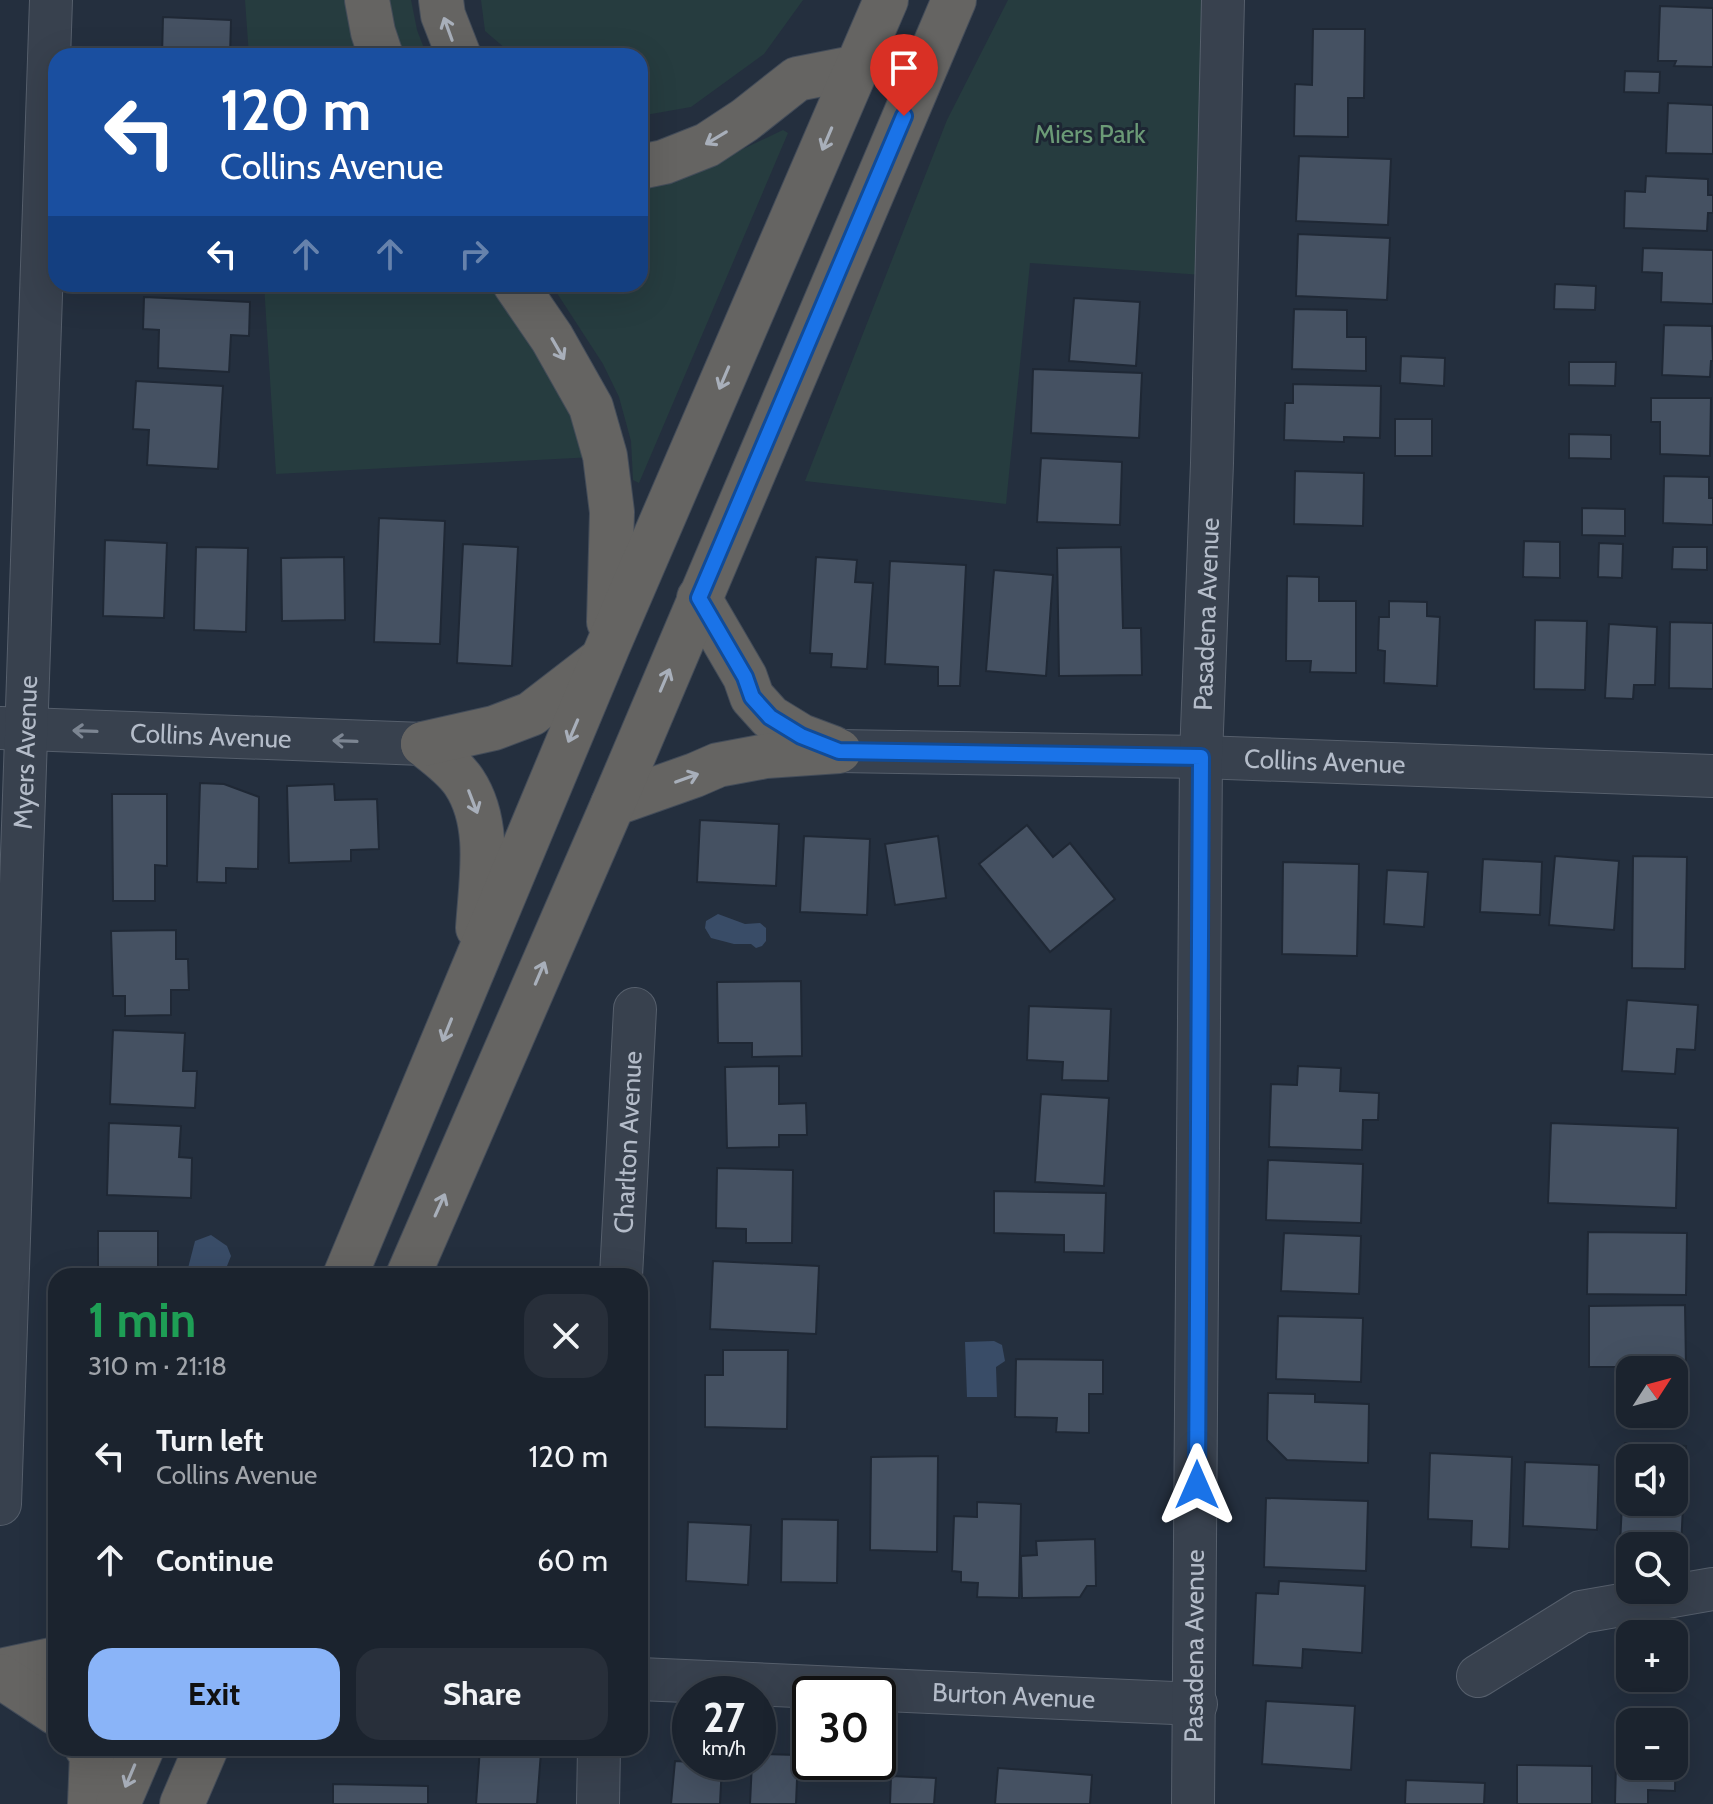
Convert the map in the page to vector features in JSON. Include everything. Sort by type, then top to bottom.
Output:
[{"type":"highway","points":[[367,0],[378,48]]},
{"type":"highway","points":[[441,0],[443,15],[456,48]]},
{"type":"highway","points":[[348,1268],[606,652],[886,0]]},
{"type":"highway","points":[[411,1268],[613,804],[954,0]]},
{"type":"highway","points":[[648,165],[707,145],[797,79],[858,67]]},
{"type":"highway","points":[[423,744],[494,728],[531,714],[606,652],[612,512],[605,456],[591,407],[552,338],[520,292]]},
{"type":"highway","points":[[699,598],[745,677],[752,697],[770,717],[801,736],[839,751]]},
{"type":"highway","points":[[423,744],[445,761],[464,782],[476,809],[483,840],[477,958]]},
{"type":"highway","points":[[613,804],[718,765],[766,756],[839,751]]},
{"type":"highway","points":[[0,1673],[48,1661]]},
{"type":"highway","points":[[0,1673],[48,1707]]},
{"type":"highway","points":[[90,1804],[92,1756]]},
{"type":"highway","points":[[118,1804],[139,1756]]},
{"type":"highway","points":[[182,1804],[203,1756]]},
{"type":"street","name":"Myers Avenue","points":[[48,48],[51,0]]},
{"type":"street","name":"Pasadena Avenue","points":[[1193,1804],[1201,757],[1212,478],[1223,0]]},
{"type":"street","name":"Myers Avenue","points":[[0,1504],[13,728],[48,57]]},
{"type":"street","name":"Collins Avenue","points":[[13,728],[423,744]]},
{"type":"street","name":"Collins Avenue","points":[[839,751],[1201,757],[1713,776]]},
{"type":"street","name":"Charlton Avenue","points":[[621,1268],[635,1009]]},
{"type":"street","points":[[1478,1676],[1581,1612],[1713,1589]]},
{"type":"street","name":"Burton Avenue","points":[[648,1679],[1196,1704]]},
{"type":"street","points":[[598,1804],[599,1756]]},
{"type":"green space","points":[[245,0],[350,0],[361,48],[248,48]]},
{"type":"green space","points":[[389,0],[411,0],[424,48],[402,48],[396,36]]},
{"type":"green space","points":[[481,0],[803,0],[764,54],[691,107],[648,115],[648,48],[505,48],[485,31]]},
{"type":"green space","name":"Miers Park","points":[[1008,0],[1233,0],[1217,276],[1030,263],[1006,504],[805,481],[947,120]]},
{"type":"green space","points":[[783,130],[788,133],[639,483],[633,480],[631,441],[619,397],[603,364],[556,292],[648,292],[648,181],[713,163]]},
{"type":"green space","points":[[265,292],[502,292],[594,457],[276,474]]},
{"type":"water","points":[[718,914],[745,924],[760,923],[766,928],[766,941],[756,948],[751,944],[734,944],[711,938],[705,928],[706,921]]},
{"type":"water","points":[[211,1235],[227,1246],[231,1256],[226,1268],[188,1268],[195,1241]]},
{"type":"water","points":[[994,1341],[1002,1345],[1005,1361],[996,1367],[997,1397],[967,1397],[965,1342]]},
{"type":"building","points":[[1660,6],[1713,8],[1713,67],[1674,66],[1676,61],[1658,61]]},
{"type":"building","points":[[163,17],[231,20],[230,48],[162,48]]},
{"type":"building","points":[[1313,29],[1365,29],[1364,98],[1348,98],[1348,137],[1294,136],[1295,84],[1312,85]]},
{"type":"building","points":[[1625,71],[1660,72],[1659,93],[1624,92]]},
{"type":"building","points":[[1668,103],[1713,105],[1713,154],[1666,153]]},
{"type":"building","points":[[1299,156],[1391,159],[1388,225],[1296,221]]},
{"type":"building","points":[[1646,176],[1708,179],[1708,195],[1713,195],[1713,213],[1708,213],[1707,231],[1624,228],[1625,191],[1645,192]]},
{"type":"building","points":[[1298,234],[1390,238],[1387,300],[1296,296]]},
{"type":"building","points":[[1643,248],[1713,250],[1713,304],[1661,302],[1662,273],[1642,272]]},
{"type":"building","points":[[1555,284],[1596,286],[1595,310],[1554,309]]},
{"type":"building","points":[[144,297],[250,302],[249,336],[231,335],[229,372],[158,368],[159,330],[143,329]]},
{"type":"building","points":[[1074,298],[1140,302],[1136,366],[1069,361]]},
{"type":"building","points":[[1294,309],[1347,310],[1347,337],[1366,337],[1366,371],[1292,369]]},
{"type":"building","points":[[1664,325],[1712,326],[1710,377],[1662,375]]},
{"type":"building","points":[[1401,356],[1445,358],[1444,386],[1400,383]]},
{"type":"building","points":[[1569,362],[1616,362],[1615,386],[1569,385]]},
{"type":"building","points":[[1033,369],[1142,373],[1139,438],[1031,433]]},
{"type":"building","points":[[136,381],[223,386],[218,469],[147,465],[149,430],[133,429]]},
{"type":"building","points":[[1293,384],[1381,386],[1380,438],[1344,437],[1344,442],[1284,440],[1285,403],[1293,403]]},
{"type":"building","points":[[1651,398],[1711,398],[1710,456],[1660,454],[1660,422],[1651,422]]},
{"type":"building","points":[[1395,419],[1432,419],[1432,456],[1395,456]]},
{"type":"building","points":[[1569,434],[1611,435],[1611,459],[1569,458]]},
{"type":"building","points":[[1041,458],[1122,462],[1120,525],[1037,522]]},
{"type":"building","points":[[1295,471],[1364,473],[1363,526],[1294,524]]},
{"type":"building","points":[[1664,476],[1709,477],[1713,525],[1663,523]]},
{"type":"building","points":[[1582,508],[1625,509],[1625,536],[1582,535]]},
{"type":"building","points":[[379,518],[445,521],[440,644],[374,642]]},
{"type":"building","points":[[105,540],[167,543],[164,618],[103,616]]},
{"type":"building","points":[[1524,541],[1560,542],[1560,578],[1523,577]]},
{"type":"building","points":[[1599,543],[1623,544],[1622,578],[1598,577]]},
{"type":"building","points":[[463,544],[518,547],[512,666],[457,663]]},
{"type":"building","points":[[196,547],[248,548],[246,632],[194,630]]},
{"type":"building","points":[[1121,547],[1123,628],[1141,628],[1142,675],[1059,676],[1057,548]]},
{"type":"building","points":[[1673,547],[1707,547],[1707,570],[1672,569]]},
{"type":"building","points":[[344,557],[345,620],[282,621],[281,558]]},
{"type":"building","points":[[816,557],[857,560],[855,582],[873,583],[867,669],[831,667],[832,654],[810,653]]},
{"type":"building","points":[[890,561],[966,565],[960,686],[938,686],[938,667],[885,664]]},
{"type":"building","points":[[994,570],[1053,575],[1046,676],[986,671]]},
{"type":"building","points":[[1287,576],[1319,577],[1319,601],[1356,601],[1356,673],[1310,672],[1311,661],[1286,661]]},
{"type":"building","points":[[1389,601],[1427,602],[1427,616],[1440,617],[1437,686],[1384,683],[1385,651],[1378,650],[1379,617],[1389,617]]},
{"type":"building","points":[[1535,620],[1587,621],[1585,690],[1534,689]]},
{"type":"building","points":[[1670,622],[1713,623],[1713,689],[1669,688]]},
{"type":"building","points":[[1609,624],[1657,627],[1655,685],[1634,685],[1633,699],[1605,698]]},
{"type":"building","points":[[200,783],[224,784],[259,797],[258,869],[226,868],[226,883],[197,882]]},
{"type":"building","points":[[334,784],[335,800],[377,799],[379,849],[351,850],[351,861],[289,863],[287,786]]},
{"type":"building","points":[[112,794],[167,794],[167,866],[155,865],[155,901],[113,901]]},
{"type":"building","points":[[700,820],[779,824],[776,886],[697,882]]},
{"type":"building","points":[[1027,825],[1053,857],[1070,843],[1115,899],[1050,952],[979,864]]},
{"type":"building","points":[[804,836],[870,839],[867,915],[800,912]]},
{"type":"building","points":[[938,836],[946,898],[895,905],[885,844]]},
{"type":"building","points":[[1555,856],[1619,861],[1614,930],[1549,925]]},
{"type":"building","points":[[1633,856],[1687,857],[1685,969],[1632,968]]},
{"type":"building","points":[[1483,859],[1542,862],[1540,915],[1480,912]]},
{"type":"building","points":[[1283,862],[1359,864],[1357,956],[1282,954]]},
{"type":"building","points":[[1387,870],[1428,872],[1424,927],[1384,924]]},
{"type":"building","points":[[176,930],[176,959],[188,959],[189,990],[171,990],[171,1015],[125,1016],[125,996],[113,996],[111,931]]},
{"type":"building","points":[[801,981],[802,1056],[752,1057],[752,1043],[718,1043],[717,982]]},
{"type":"building","points":[[1627,1000],[1698,1005],[1695,1050],[1677,1049],[1675,1074],[1622,1071]]},
{"type":"building","points":[[1029,1006],[1111,1009],[1108,1081],[1062,1080],[1063,1062],[1027,1060]]},
{"type":"building","points":[[113,1030],[185,1033],[183,1071],[197,1071],[195,1108],[110,1104]]},
{"type":"building","points":[[779,1066],[779,1104],[806,1103],[807,1135],[779,1135],[779,1147],[727,1148],[725,1067]]},
{"type":"building","points":[[1298,1066],[1341,1068],[1340,1091],[1379,1093],[1378,1120],[1363,1120],[1362,1150],[1269,1147],[1271,1084],[1297,1085]]},
{"type":"building","points":[[1041,1094],[1109,1098],[1104,1186],[1035,1182]]},
{"type":"building","points":[[109,1123],[181,1126],[179,1157],[192,1158],[191,1198],[107,1195]]},
{"type":"building","points":[[1551,1123],[1678,1128],[1676,1208],[1548,1203]]},
{"type":"building","points":[[1268,1160],[1363,1164],[1361,1223],[1266,1220]]},
{"type":"building","points":[[717,1168],[793,1170],[792,1243],[746,1243],[746,1229],[716,1228]]},
{"type":"building","points":[[994,1191],[1106,1193],[1104,1253],[1064,1252],[1064,1235],[994,1233]]},
{"type":"building","points":[[98,1231],[158,1231],[158,1268],[98,1268]]},
{"type":"building","points":[[1588,1232],[1687,1233],[1686,1295],[1587,1294]]},
{"type":"building","points":[[1284,1233],[1361,1236],[1359,1294],[1281,1291]]},
{"type":"building","points":[[713,1261],[819,1266],[816,1334],[710,1329]]},
{"type":"building","points":[[1685,1305],[1686,1356],[1616,1356],[1616,1367],[1589,1367],[1589,1306]]},
{"type":"building","points":[[1278,1316],[1363,1318],[1361,1382],[1276,1379]]},
{"type":"building","points":[[723,1350],[788,1350],[787,1429],[705,1427],[705,1375],[723,1375]]},
{"type":"building","points":[[1016,1359],[1103,1360],[1103,1394],[1089,1394],[1089,1433],[1056,1432],[1057,1418],[1015,1417]]},
{"type":"building","points":[[1268,1393],[1315,1394],[1315,1402],[1369,1404],[1368,1463],[1287,1460],[1267,1440]]},
{"type":"building","points":[[1430,1453],[1512,1457],[1509,1549],[1471,1547],[1472,1521],[1428,1519]]},
{"type":"building","points":[[938,1456],[937,1552],[870,1550],[871,1457]]},
{"type":"building","points":[[1525,1462],[1599,1465],[1597,1530],[1523,1526]]},
{"type":"building","points":[[1266,1498],[1368,1501],[1366,1571],[1264,1567]]},
{"type":"building","points":[[977,1502],[1021,1504],[1019,1598],[977,1597],[978,1583],[961,1582],[961,1572],[952,1571],[954,1516],[977,1517]]},
{"type":"building","points":[[1621,1516],[1683,1516],[1682,1532],[1621,1532]]},
{"type":"building","points":[[782,1519],[838,1520],[837,1583],[781,1582]]},
{"type":"building","points":[[688,1522],[751,1525],[748,1585],[686,1581]]},
{"type":"building","points":[[1095,1539],[1096,1586],[1087,1586],[1080,1597],[1022,1598],[1021,1556],[1037,1555],[1036,1541]]},
{"type":"building","points":[[1279,1581],[1365,1586],[1362,1653],[1303,1649],[1302,1668],[1253,1665],[1256,1593],[1278,1594]]},
{"type":"building","points":[[1266,1701],[1355,1706],[1351,1770],[1262,1764]]},
{"type":"building","points":[[776,1754],[792,1755],[792,1780],[797,1780],[796,1804],[750,1804],[751,1780],[776,1780]]},
{"type":"building","points":[[479,1756],[541,1756],[537,1804],[476,1804]]},
{"type":"building","points":[[1616,1763],[1616,1780],[1675,1780],[1675,1791],[1648,1790],[1648,1804],[1615,1804]]},
{"type":"building","points":[[1517,1765],[1592,1766],[1592,1804],[1517,1804]]},
{"type":"building","points":[[998,1768],[1092,1775],[1090,1804],[995,1804]]},
{"type":"building","points":[[896,1776],[936,1778],[934,1804],[890,1804],[891,1780],[896,1780]]},
{"type":"building","points":[[673,1780],[721,1780],[720,1804],[671,1804]]},
{"type":"building","points":[[1406,1780],[1485,1783],[1484,1804],[1405,1804]]},
{"type":"building","points":[[333,1784],[428,1786],[428,1804],[333,1804]]},
{"type":"route","points":[[904,116],[699,598],[745,677],[752,697],[770,717],[801,736],[839,751],[1201,757],[1197,1485]]}]
